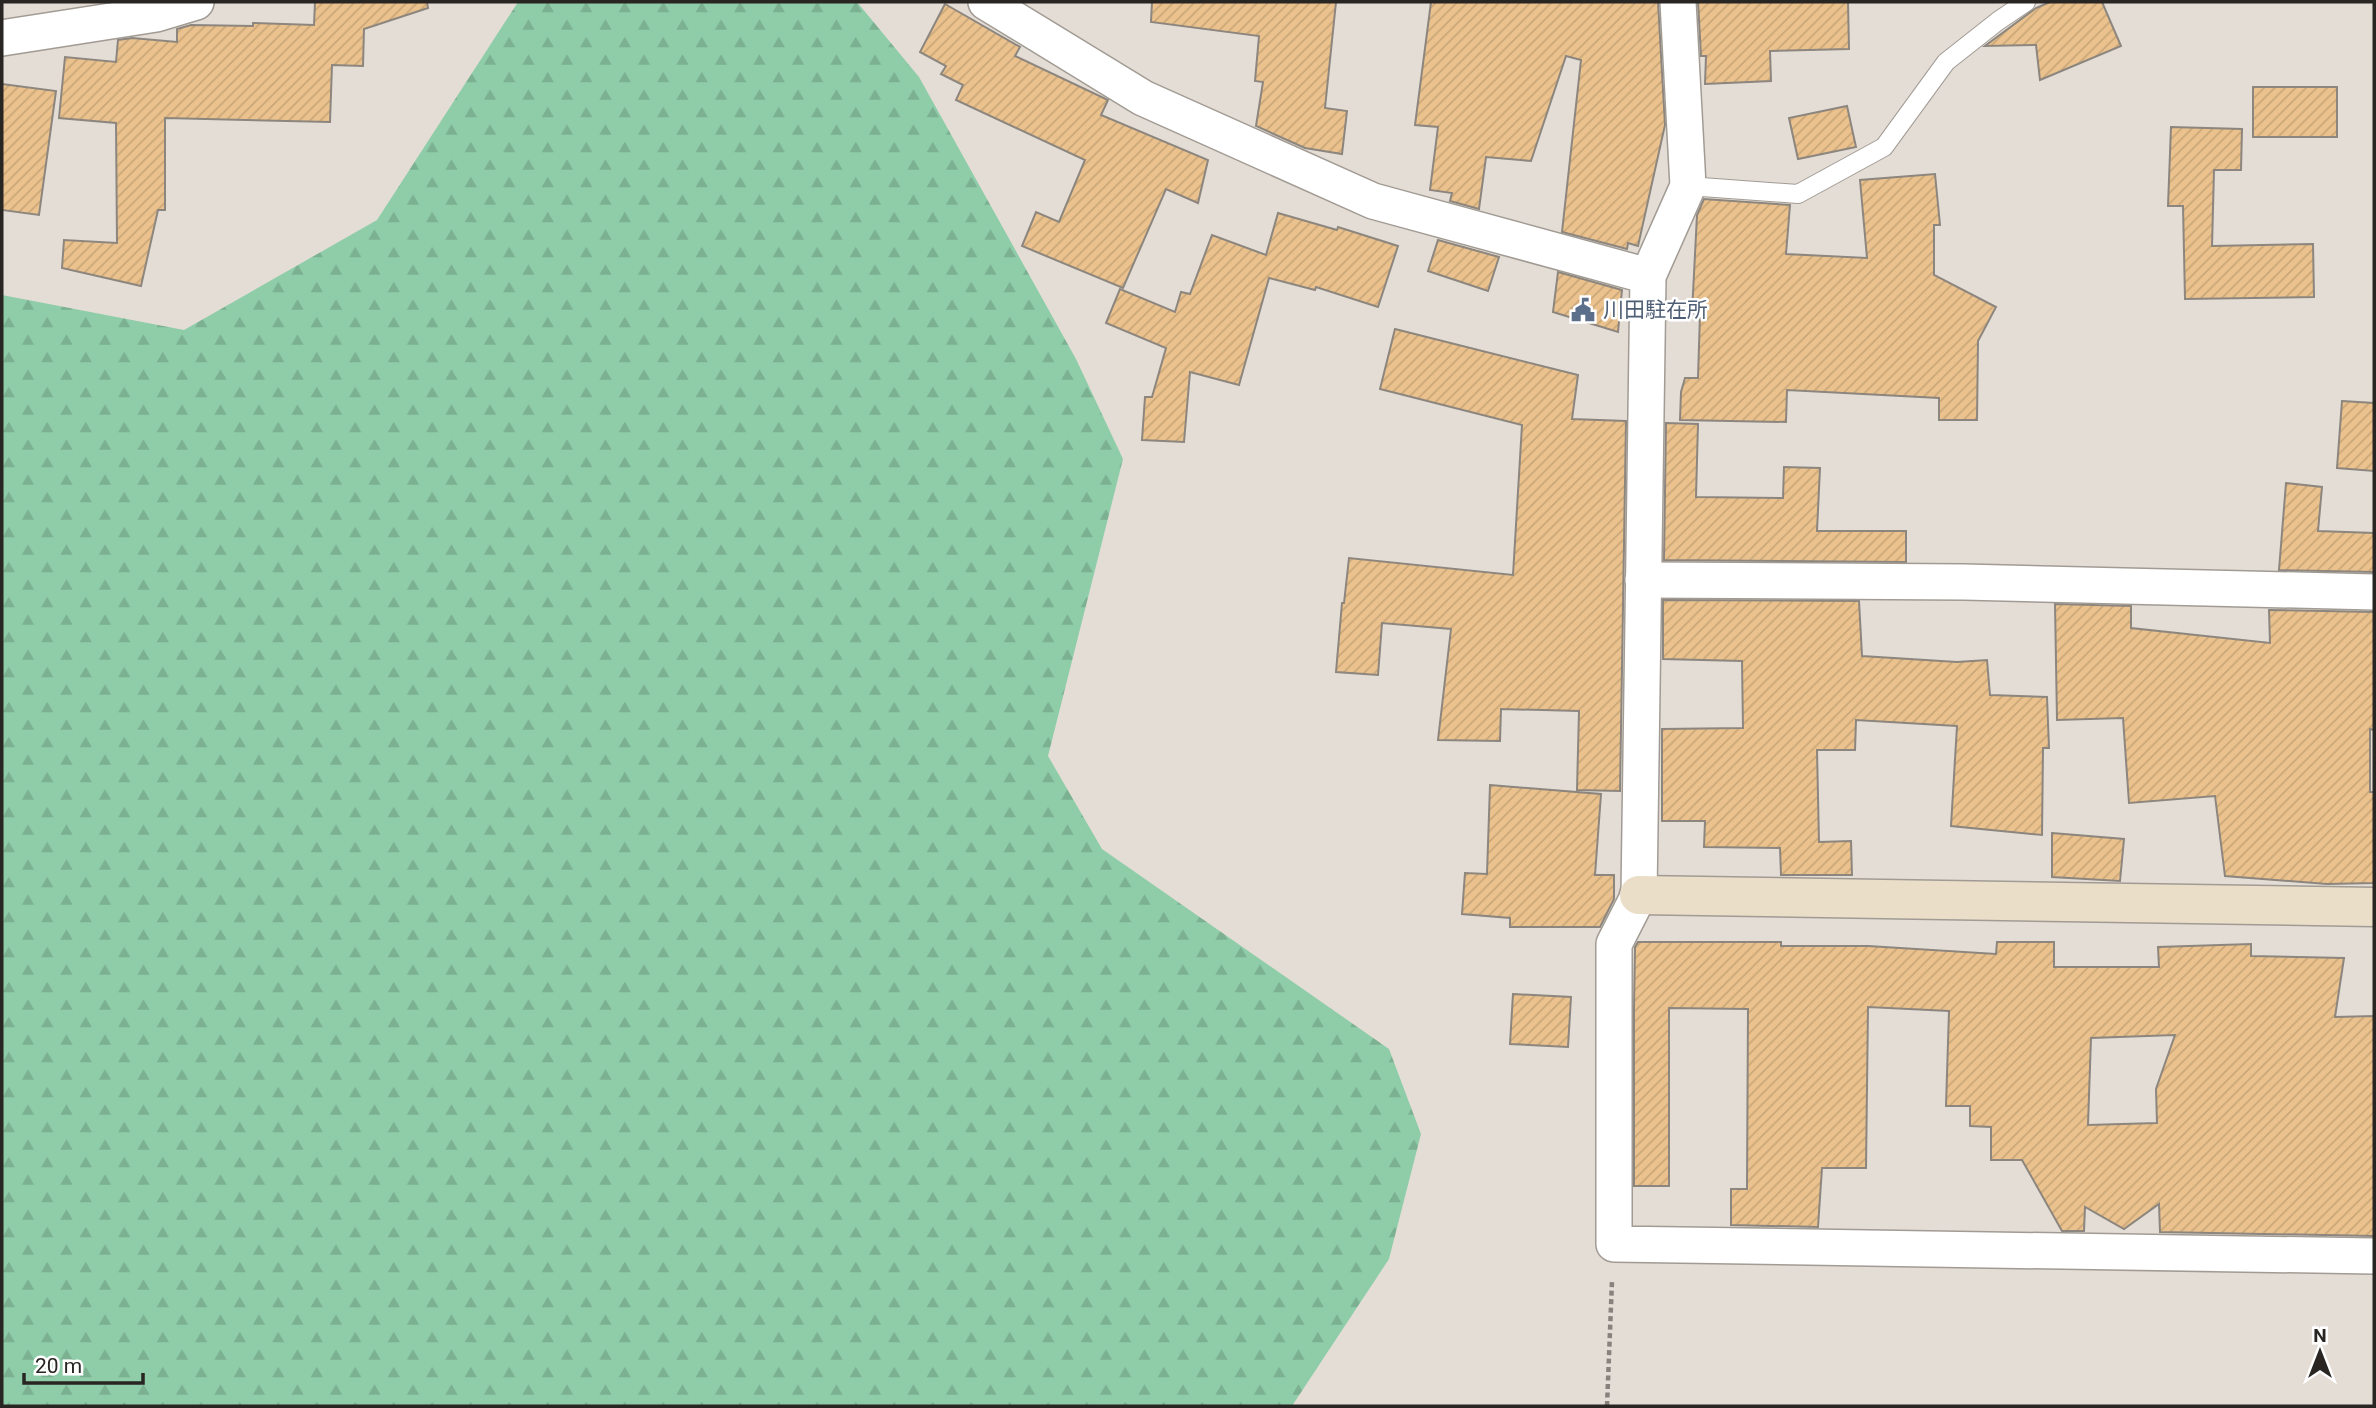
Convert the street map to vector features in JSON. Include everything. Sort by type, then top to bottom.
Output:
[{"type":"street","points":[[2,38],[156,14],[196,2]]},
{"type":"street","points":[[986,2],[1143,98],[1373,201],[1648,276]]},
{"type":"street","points":[[1678,2],[1688,186],[1648,276],[1639,895],[1614,944],[1614,1244],[2374,1256]]},
{"type":"street","points":[[1643,580],[1978,583],[2374,592]]},
{"type":"street","points":[[1639,895],[2374,907]]},
{"type":"lane","points":[[1688,186],[1798,194],[1884,147],[1946,62],[2026,2]]},
{"type":"path","points":[[1606,1406],[1614,1244]]},
{"type":"green space","points":[[518,2],[857,2],[919,77],[1076,359],[1123,459],[1048,756],[1102,849],[1389,1049],[1421,1134],[1389,1259],[1292,1406],[2,1406],[2,295],[184,330],[377,220]]},
{"type":"building","points":[[315,2],[427,2],[428,8],[364,29],[363,66],[332,65],[330,122],[165,118],[165,210],[158,210],[141,286],[62,268],[64,240],[117,243],[116,123],[59,118],[65,57],[116,62],[118,40],[132,38],[177,42],[177,29],[191,25],[314,25]]},
{"type":"building","points":[[1152,2],[1336,2],[1325,108],[1347,111],[1342,154],[1305,148],[1256,126],[1263,82],[1255,81],[1259,36],[1151,22]]},
{"type":"building","points":[[1431,2],[1658,2],[1665,125],[1638,246],[1628,243],[1627,249],[1562,232],[1581,60],[1566,56],[1531,161],[1486,157],[1479,209],[1450,201],[1452,193],[1430,190],[1438,127],[1415,125]]},
{"type":"building","points":[[1698,2],[1848,2],[1849,49],[1770,51],[1771,81],[1705,84],[1706,56],[1701,56]]},
{"type":"building","points":[[2050,2],[2102,2],[2121,46],[2040,80],[2036,45],[1985,46],[2036,8]]},
{"type":"building","points":[[945,4],[1020,47],[1015,56],[1108,100],[1101,115],[1208,160],[1198,203],[1166,189],[1123,288],[1022,246],[1036,212],[1059,222],[1085,160],[956,100],[963,85],[941,74],[946,66],[920,52]]},
{"type":"building","points":[[2,84],[56,91],[39,215],[2,210]]},
{"type":"building","points":[[2253,87],[2337,87],[2337,137],[2253,137]]},
{"type":"building","points":[[1847,106],[1856,147],[1798,159],[1789,118]]},
{"type":"building","points":[[2171,127],[2242,129],[2241,170],[2214,170],[2212,246],[2313,244],[2314,297],[2185,299],[2183,206],[2168,206]]},
{"type":"building","points":[[1935,174],[1940,225],[1934,225],[1934,275],[1996,307],[1978,341],[1977,420],[1939,420],[1939,398],[1787,390],[1786,422],[1680,420],[1681,392],[1685,378],[1698,378],[1700,314],[1692,313],[1697,215],[1704,199],[1790,205],[1786,254],[1867,258],[1860,180]]},
{"type":"building","points":[[1278,213],[1337,230],[1338,227],[1398,246],[1378,307],[1316,287],[1315,290],[1269,278],[1239,385],[1190,372],[1184,442],[1142,440],[1145,397],[1152,397],[1166,348],[1106,323],[1120,289],[1175,312],[1181,292],[1190,294],[1212,235],[1266,255]]},
{"type":"building","points":[[1438,240],[1499,257],[1488,291],[1428,271]]},
{"type":"building","points":[[1558,272],[1622,290],[1618,332],[1553,312]]},
{"type":"building","points":[[1395,329],[1578,375],[1572,419],[1626,421],[1620,791],[1577,790],[1579,711],[1501,709],[1500,741],[1438,740],[1451,629],[1382,623],[1378,675],[1336,672],[1349,558],[1513,575],[1522,425],[1380,389]]},
{"type":"building","points":[[2342,401],[2374,403],[2374,471],[2337,468]]},
{"type":"building","points":[[1666,423],[1698,424],[1696,497],[1783,498],[1784,467],[1820,468],[1817,531],[1906,531],[1906,562],[1664,560]]},
{"type":"building","points":[[2286,483],[2322,487],[2318,531],[2374,533],[2374,572],[2279,570]]},
{"type":"building","points":[[1663,600],[1859,601],[1862,656],[1957,662],[1987,660],[1990,695],[2047,697],[2049,748],[2043,748],[2042,835],[1951,826],[1957,726],[1856,720],[1855,750],[1817,750],[1819,842],[1851,841],[1852,875],[1781,875],[1780,848],[1704,847],[1705,821],[1662,821],[1662,729],[1743,728],[1742,661],[1663,659]]},
{"type":"building","points":[[2055,604],[2131,606],[2131,628],[2270,643],[2269,610],[2374,612],[2374,730],[2370,729],[2370,792],[2374,792],[2374,883],[2327,884],[2225,876],[2215,796],[2129,803],[2123,718],[2057,720]]},
{"type":"building","points":[[1490,785],[1601,794],[1595,875],[1614,875],[1614,899],[1600,927],[1510,927],[1510,918],[1462,914],[1465,873],[1487,874]]},
{"type":"building","points":[[2052,833],[2124,839],[2120,881],[2052,877]]},
{"type":"building","points":[[1638,942],[1781,942],[1781,946],[1868,946],[1996,954],[1997,942],[2054,942],[2054,967],[2159,967],[2158,947],[2251,944],[2251,956],[2344,958],[2335,1017],[2374,1016],[2374,1236],[2160,1232],[2159,1204],[2124,1229],[2085,1207],[2084,1231],[2062,1231],[2022,1160],[1991,1160],[1991,1127],[1970,1126],[1970,1106],[1946,1106],[1949,1011],[1868,1007],[1866,1168],[1822,1168],[1818,1227],[1731,1225],[1731,1189],[1747,1189],[1748,1009],[1669,1008],[1669,1186],[1634,1186],[1635,947]],"holes":[[[2175,1035],[2156,1089],[2157,1123],[2088,1125],[2091,1038]]]},
{"type":"building","points":[[1513,994],[1571,997],[1568,1047],[1510,1044]]},
{"type":"place","name":"川田駐在所","points":[[1583,310]]}]
